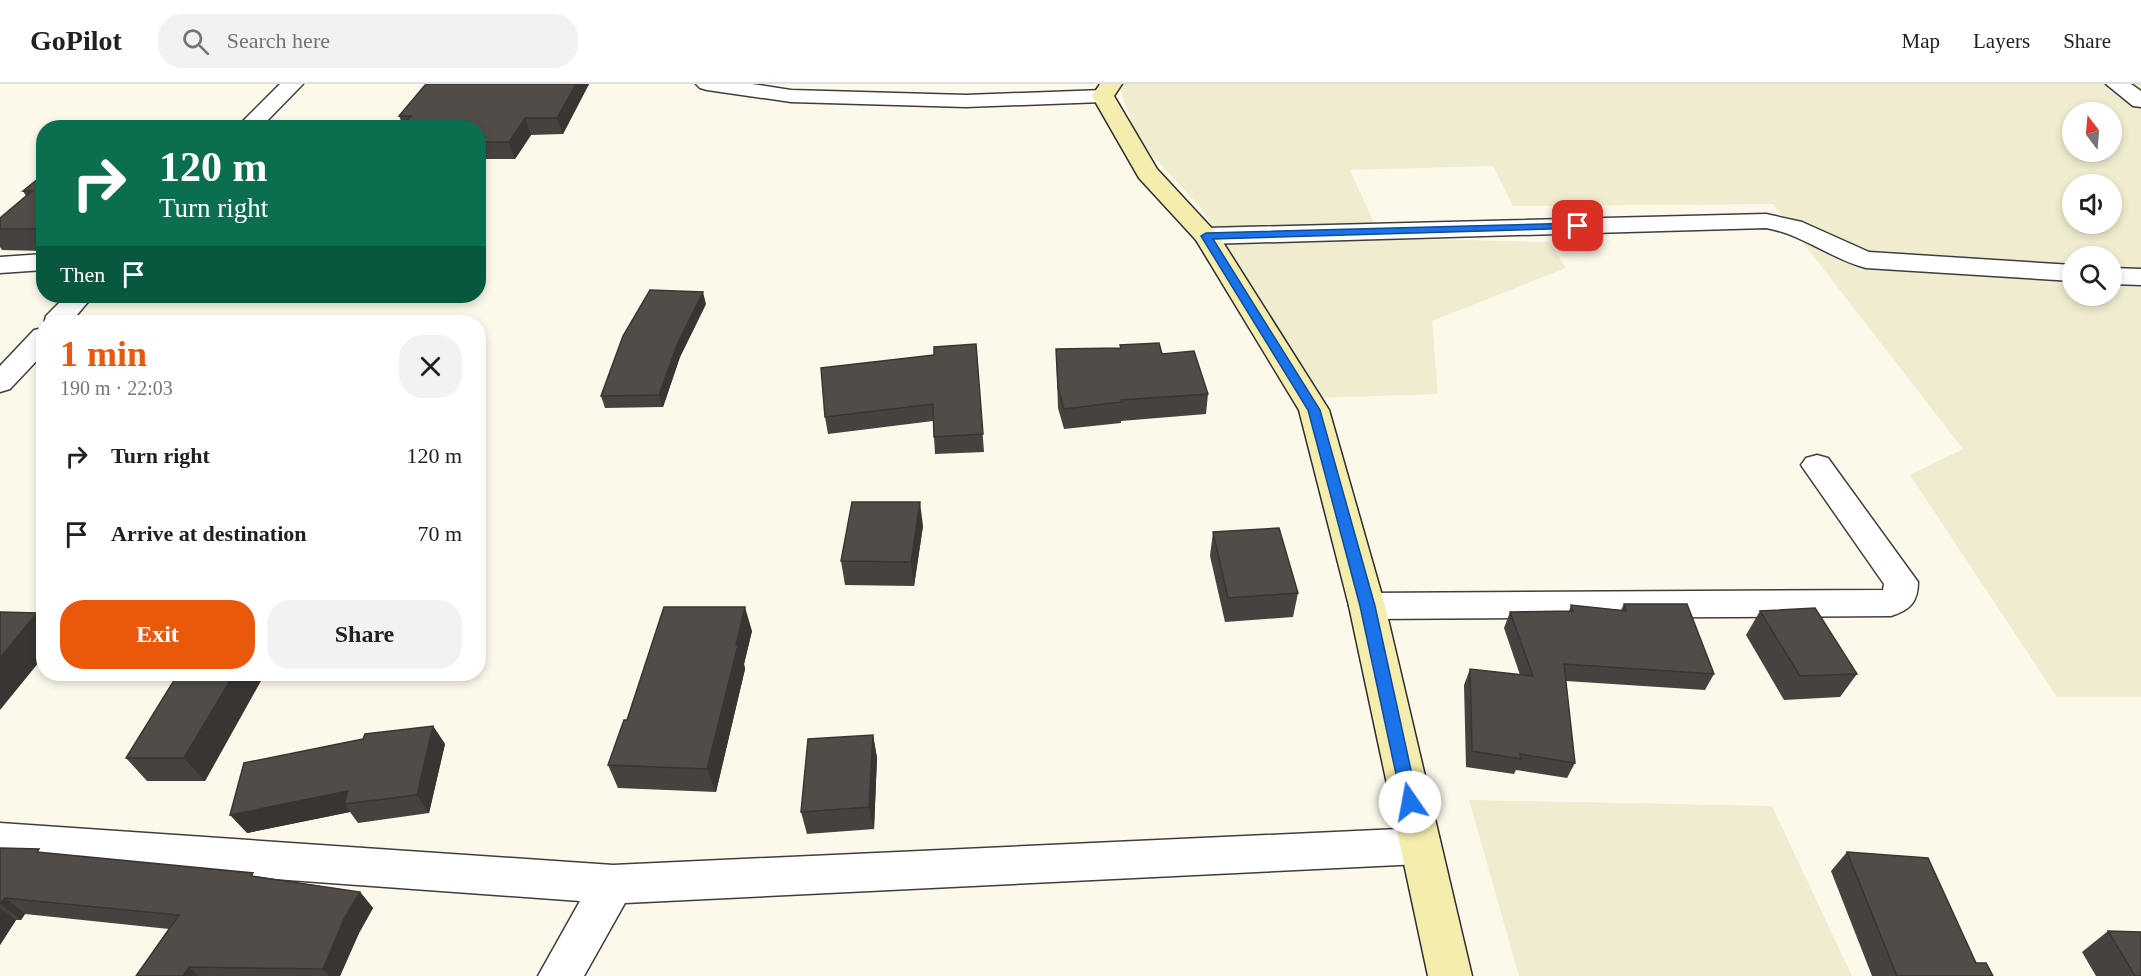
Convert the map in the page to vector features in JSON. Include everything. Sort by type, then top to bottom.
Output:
[{"type":"street","points":[[255,120],[292,84]]},
{"type":"street","points":[[707,84],[791,96],[966,100],[1107,90],[1147,173],[1206,236],[1314,410],[1367,606],[1450,976]]},
{"type":"street","points":[[2117,84],[2141,101]]},
{"type":"street","points":[[1206,236],[1766,221],[1801,227],[1849,255],[1866,260],[2062,272]]},
{"type":"street","points":[[0,265],[36,263]]},
{"type":"street","points":[[2122,276],[2141,277]]},
{"type":"street","points":[[62,315],[74,303]]},
{"type":"street","points":[[0,383],[36,345]]},
{"type":"street","points":[[1367,606],[1891,603],[1901,595],[1901,582],[1817,465]]},
{"type":"street","points":[[0,841],[613,884],[1420,846]]},
{"type":"street","points":[[560,976],[613,884]]},
{"type":"shaded area","points":[[1122,84],[2141,84],[2141,697],[2057,697],[1910,475],[1963,449],[1773,204],[1513,206],[1493,166],[1350,170],[1381,238],[1549,242],[1566,268],[1432,321],[1438,394],[1314,398],[1201,208],[1137,139],[1122,94]]},
{"type":"shaded area","points":[[1469,800],[1772,806],[1852,976],[1519,976]]},
{"type":"building","points":[[426,84],[576,84],[557,118],[525,118],[509,142],[486,142],[486,120],[408,120],[411,116],[399,116]]},
{"type":"building","points":[[36,180],[36,229],[0,229],[0,218],[32,191],[23,191]]},
{"type":"building","points":[[650,290],[703,292],[677,345],[659,395],[601,396],[623,336]]},
{"type":"building","points":[[1159,343],[1162,354],[1194,351],[1208,394],[1121,400],[1122,402],[1064,409],[1058,388],[1056,349],[1121,348],[1120,345]]},
{"type":"building","points":[[976,344],[983,434],[934,437],[933,404],[825,417],[821,368],[934,355],[934,347]]},
{"type":"building","points":[[852,502],[920,502],[911,562],[841,561]]},
{"type":"building","points":[[1279,528],[1298,593],[1228,598],[1213,532]]},
{"type":"building","points":[[1624,604],[1687,604],[1714,674],[1564,664],[1575,763],[1520,754],[1521,759],[1472,751],[1470,669],[1533,676],[1510,612],[1573,611],[1571,605],[1626,611]]},
{"type":"building","points":[[664,607],[745,607],[736,645],[738,645],[707,769],[608,765],[624,720],[627,720]]},
{"type":"building","points":[[1815,608],[1857,674],[1800,676],[1760,611]]},
{"type":"building","points":[[0,612],[36,613],[36,614],[0,658]]},
{"type":"building","points":[[174,681],[230,681],[184,758],[126,758]]},
{"type":"building","points":[[433,726],[417,795],[344,804],[348,791],[230,815],[244,763],[363,739],[365,734]]},
{"type":"building","points":[[873,735],[869,807],[801,812],[808,739]]},
{"type":"building","points":[[0,848],[39,849],[37,852],[253,873],[251,876],[360,892],[345,917],[323,969],[189,967],[183,976],[136,976],[179,915],[5,898],[0,904]]},
{"type":"building","points":[[1847,852],[1928,858],[1976,963],[1986,963],[1993,976],[1897,976]]},
{"type":"building","points":[[2108,931],[2141,932],[2141,976],[2135,976]]},
{"type":"route","points":[[1410,802],[1367,606],[1314,410],[1206,236],[1578,226]]}]
